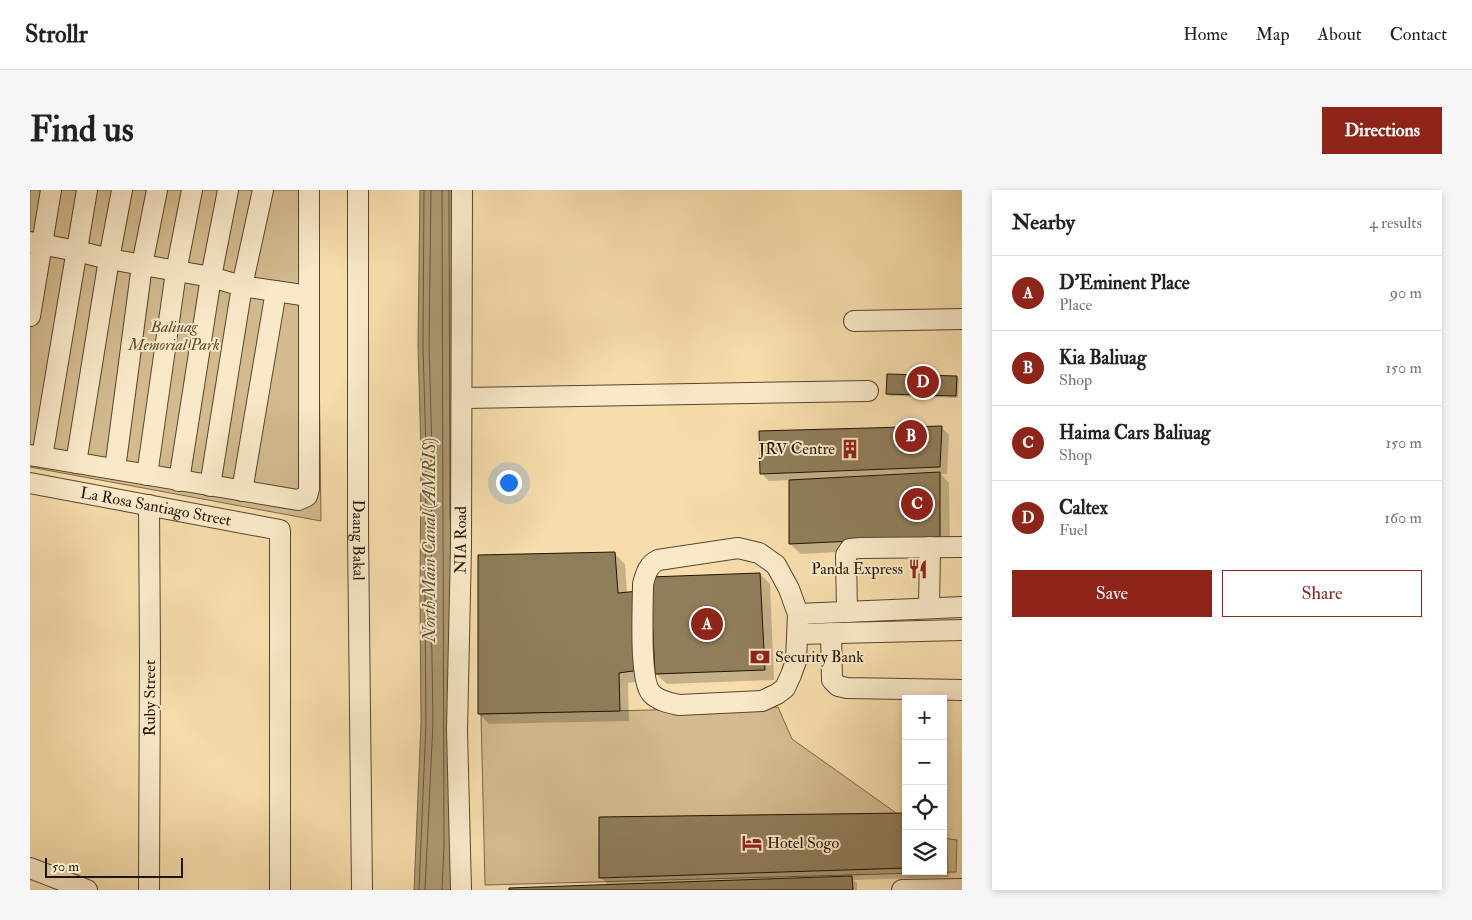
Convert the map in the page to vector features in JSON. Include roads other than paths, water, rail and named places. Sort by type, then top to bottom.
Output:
[{"type":"street","points":[[30,316],[36,243],[51,190]]},
{"type":"street","points":[[87,190],[36,456],[298,500],[307,496],[309,489],[308,190]]},
{"type":"street","points":[[76,462],[122,190]]},
{"type":"street","points":[[115,469],[142,265],[157,190]]},
{"type":"street","points":[[147,475],[176,272],[192,190]]},
{"type":"street","points":[[179,480],[211,278],[228,190]]},
{"type":"street","points":[[210,486],[242,286],[263,190]]},
{"type":"street","name":"Daang Bakal","points":[[358,190],[358,532],[362,890]]},
{"type":"street","name":"NIA Road","points":[[461,890],[457,730],[463,398],[462,190]]},
{"type":"street","points":[[36,243],[242,286],[309,296]]},
{"type":"street","points":[[242,490],[276,291]]},
{"type":"street","points":[[854,321],[962,320]]},
{"type":"street","points":[[463,398],[868,391]]},
{"type":"street","name":"La Rosa Santiago Street","points":[[30,483],[280,530],[280,890]]},
{"type":"street","name":"Ruby Street","points":[[148,505],[150,655],[149,890]]},
{"type":"street","points":[[929,608],[930,547]]},
{"type":"street","points":[[847,612],[846,555],[850,549],[962,547]]},
{"type":"street","points":[[738,548],[759,553],[776,565],[789,589],[798,614],[796,661],[785,688],[777,694],[762,701],[680,705],[667,703],[657,698],[647,686],[643,669],[643,584],[646,571],[652,563],[658,560],[738,548]]},
{"type":"street","points":[[798,614],[962,607]]},
{"type":"street","points":[[798,634],[962,630]]},
{"type":"street","points":[[830,633],[832,680],[838,686],[847,688],[962,690]]},
{"type":"street","points":[[30,868],[87,890]]},
{"type":"street","points":[[902,890],[962,889]]},
{"type":"water","name":"North Main Canal (AMRIS)","points":[[420,190],[454,190],[453,890],[414,890],[421,723],[421,451],[418,346]]},
{"type":"place","name":"Caltex","points":[[923,382]]},
{"type":"place","name":"Kia Baliuag","points":[[911,436]]},
{"type":"place","name":"JRV Centre","points":[[850,449]]},
{"type":"place","name":"Haima Cars Baliuag","points":[[917,504]]},
{"type":"place","name":"Panda Express","points":[[918,569]]},
{"type":"place","name":"D'Eminent Place","points":[[707,624]]},
{"type":"place","name":"Security Bank","points":[[760,657]]},
{"type":"place","name":"Hotel Sogo","points":[[752,843]]},
{"type":"park label","name":"Baliuag Memorial Park","points":[[174,336]]}]
